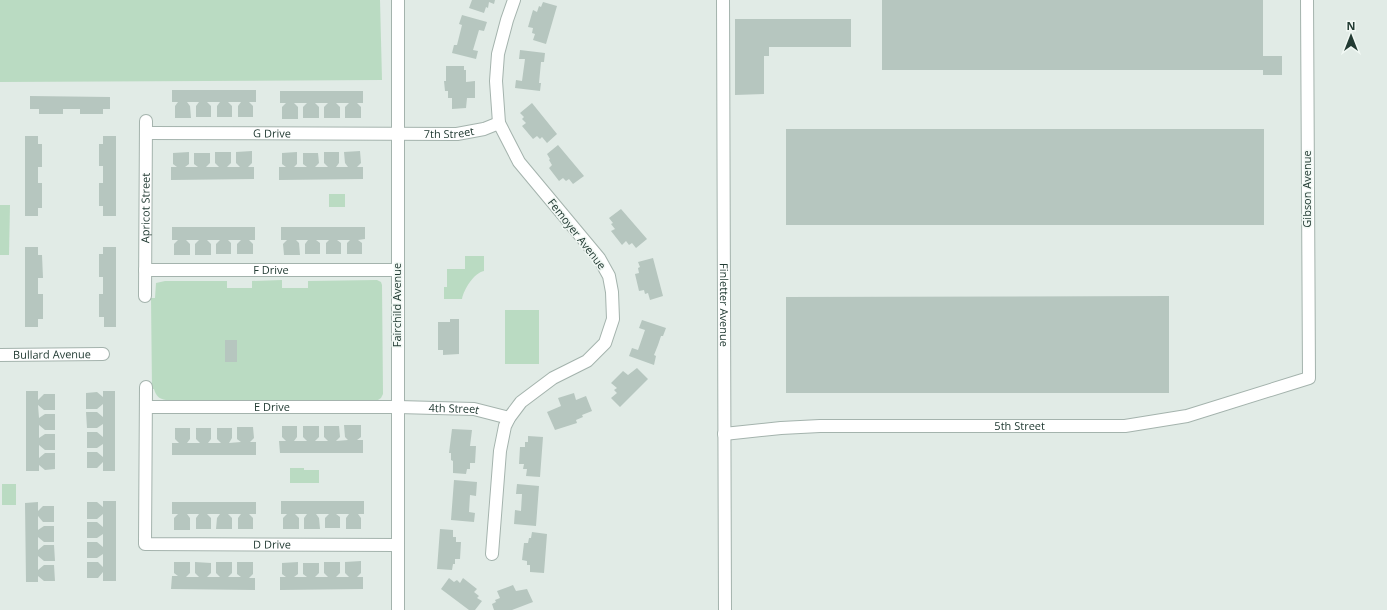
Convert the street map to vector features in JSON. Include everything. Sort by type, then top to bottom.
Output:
[{"type":"street","name":"Fairchild Avenue","points":[[398,0],[398,610]]},
{"type":"street","name":"Femoyer Avenue","points":[[492,554],[500,451],[505,426],[509,418],[521,402],[553,378],[587,361],[605,343],[613,319],[612,292],[609,276],[599,258],[519,162],[499,123],[496,81],[498,54],[514,0]]},
{"type":"street","name":"Finletter Avenue","points":[[723,0],[725,610]]},
{"type":"street","name":"Gibson Avenue","points":[[1307,0],[1309,378]]},
{"type":"street","name":"7th Street","points":[[398,133],[457,134],[484,129],[499,123]]},
{"type":"street","name":"G Drive","points":[[146,127],[398,133]]},
{"type":"street","name":"Apricot Street","points":[[145,296],[146,127]]},
{"type":"street","name":"F Drive","points":[[145,270],[397,270]]},
{"type":"street","name":"Bullard Avenue","points":[[0,355],[103,354]]},
{"type":"street","name":"5th Street","points":[[724,434],[781,428],[820,426],[1125,426],[1188,416],[1309,378]]},
{"type":"street","points":[[146,387],[146,407]]},
{"type":"street","name":"E Drive","points":[[146,407],[398,407]]},
{"type":"street","name":"D Drive","points":[[146,407],[145,544],[398,544]]},
{"type":"street","name":"4th Street","points":[[398,407],[474,409],[509,418]]},
{"type":"green space","points":[[0,0],[380,0],[382,80],[0,82]]},
{"type":"green space","points":[[329,194],[345,194],[345,207],[329,207]]},
{"type":"green space","points":[[0,205],[10,205],[9,255],[0,255]]},
{"type":"green space","points":[[465,256],[484,256],[484,271],[480,272],[473,278],[462,299],[444,299],[444,287],[447,287],[447,269],[465,269]]},
{"type":"green space","points":[[282,280],[282,288],[308,288],[308,281],[377,280],[381,282],[383,394],[381,398],[378,400],[166,400],[158,397],[154,389],[152,389],[151,298],[155,298],[156,283],[165,281],[227,281],[227,288],[252,288],[252,281]]},
{"type":"green space","points":[[505,310],[539,310],[539,364],[505,364]]},
{"type":"green space","points":[[290,468],[319,470],[319,483],[290,483]]},
{"type":"green space","points":[[2,484],[16,484],[16,505],[2,505]]},
{"type":"building","points":[[472,0],[495,0],[494,4],[489,2],[488,8],[486,7],[484,13],[469,8]]},
{"type":"building","points":[[882,0],[1263,0],[1263,56],[1282,56],[1282,75],[1263,75],[1263,70],[882,70]]},
{"type":"building","points":[[543,2],[557,6],[546,44],[533,40],[535,34],[532,33],[533,28],[528,27],[533,10],[537,12],[539,6],[541,7]]},
{"type":"building","points":[[462,15],[487,22],[484,31],[479,30],[473,50],[478,51],[476,59],[452,53],[454,45],[457,45],[462,25],[459,24]]},
{"type":"building","points":[[735,19],[851,19],[851,47],[769,47],[769,56],[764,56],[764,94],[735,95]]},
{"type":"building","points":[[520,50],[545,53],[544,62],[541,62],[539,83],[541,83],[540,91],[515,88],[516,80],[522,81],[525,59],[519,59]]},
{"type":"building","points":[[446,66],[464,66],[464,70],[466,70],[466,82],[475,81],[475,98],[467,98],[466,108],[452,109],[452,98],[448,98],[448,91],[445,91],[444,81],[446,81]]},
{"type":"building","points":[[172,90],[256,90],[256,102],[249,102],[253,106],[253,117],[238,117],[238,106],[241,102],[228,102],[232,106],[232,117],[217,117],[217,106],[220,102],[207,102],[211,106],[211,117],[196,117],[196,106],[199,102],[187,102],[190,106],[191,118],[175,118],[175,106],[178,102],[172,102]]},
{"type":"building","points":[[280,91],[363,91],[363,103],[357,103],[361,107],[361,118],[345,118],[345,107],[349,103],[336,103],[340,107],[340,118],[324,118],[324,107],[328,103],[315,103],[319,107],[319,118],[303,118],[303,107],[307,103],[294,103],[298,107],[298,119],[282,119],[282,107],[286,103],[280,103]]},
{"type":"building","points":[[30,96],[110,97],[110,109],[103,109],[103,114],[80,114],[80,109],[63,109],[63,114],[39,114],[39,109],[30,109]]},
{"type":"building","points":[[532,103],[557,134],[547,143],[542,137],[540,139],[537,136],[533,139],[522,126],[526,123],[522,119],[524,117],[520,113]]},
{"type":"building","points":[[786,129],[1264,129],[1264,225],[786,225]]},
{"type":"building","points":[[25,136],[38,136],[38,144],[42,144],[42,167],[38,167],[38,183],[42,183],[42,208],[38,208],[38,216],[25,216]]},
{"type":"building","points":[[103,136],[116,136],[116,216],[103,216],[103,206],[99,206],[99,183],[103,183],[103,166],[99,166],[99,144],[103,144]]},
{"type":"building","points":[[558,145],[584,176],[573,184],[569,179],[566,181],[563,178],[559,181],[549,168],[552,165],[547,154]]},
{"type":"building","points":[[252,151],[252,163],[248,167],[254,167],[254,179],[171,180],[171,167],[177,167],[173,164],[173,153],[189,152],[189,164],[185,167],[198,167],[194,164],[194,153],[210,153],[210,163],[206,167],[219,167],[215,163],[215,152],[231,152],[231,163],[227,167],[240,167],[236,163],[236,152]]},
{"type":"building","points":[[360,151],[361,163],[357,167],[363,167],[363,179],[279,180],[279,167],[286,167],[282,164],[282,153],[297,152],[297,164],[294,167],[307,167],[303,164],[303,153],[318,153],[319,163],[315,167],[328,167],[324,163],[324,152],[339,152],[339,163],[336,167],[348,167],[345,163],[344,152]]},
{"type":"building","points":[[621,209],[647,239],[636,248],[632,243],[629,245],[626,241],[622,245],[611,231],[615,229],[609,218]]},
{"type":"building","points":[[172,227],[255,227],[255,240],[249,240],[253,244],[253,254],[237,254],[237,244],[241,240],[228,240],[231,243],[231,254],[216,254],[216,244],[220,240],[207,240],[211,244],[211,255],[195,255],[195,244],[199,240],[186,240],[190,244],[190,255],[174,255],[174,244],[178,240],[172,240]]},
{"type":"building","points":[[281,227],[365,227],[365,239],[358,240],[362,243],[362,254],[347,254],[347,243],[350,240],[337,240],[341,243],[341,254],[326,254],[326,243],[329,240],[316,240],[320,243],[320,254],[305,254],[305,244],[308,240],[296,240],[299,243],[300,255],[284,255],[283,244],[287,240],[281,240]]},
{"type":"building","points":[[25,247],[38,247],[38,255],[42,255],[43,278],[38,278],[38,294],[43,294],[43,319],[38,319],[38,327],[25,327]]},
{"type":"building","points":[[103,247],[116,247],[116,327],[104,327],[104,317],[99,317],[99,294],[103,294],[103,277],[99,277],[99,254],[103,254]]},
{"type":"building","points":[[653,258],[663,296],[650,300],[648,293],[645,294],[644,290],[639,291],[635,274],[639,273],[638,268],[640,267],[638,262]]},
{"type":"building","points":[[1169,296],[1169,393],[786,393],[786,297]]},
{"type":"building","points":[[450,319],[459,319],[459,354],[443,355],[443,350],[438,350],[438,322],[450,322]]},
{"type":"building","points":[[642,320],[666,328],[663,336],[661,336],[654,355],[656,356],[654,365],[629,356],[632,348],[638,350],[645,330],[639,328]]},
{"type":"building","points":[[225,340],[237,340],[237,362],[225,362]]},
{"type":"building","points":[[637,368],[648,379],[620,407],[611,398],[617,393],[614,390],[617,388],[611,383],[623,371],[628,375]]},
{"type":"building","points":[[26,391],[38,391],[38,400],[44,394],[55,394],[55,410],[44,410],[38,405],[39,418],[45,414],[55,414],[55,430],[45,430],[39,425],[39,438],[45,434],[55,434],[55,450],[45,450],[39,445],[39,458],[45,453],[55,453],[55,469],[45,470],[39,465],[39,471],[26,471]]},
{"type":"building","points":[[103,391],[115,391],[115,471],[103,471],[103,462],[97,468],[87,468],[87,452],[97,452],[103,457],[103,444],[97,448],[87,448],[87,432],[97,432],[103,437],[103,424],[97,428],[87,428],[86,412],[97,412],[103,417],[103,404],[97,409],[86,409],[86,393],[97,392],[103,397]]},
{"type":"building","points":[[574,393],[576,400],[586,396],[592,411],[582,415],[583,417],[576,420],[577,423],[555,430],[547,412],[561,406],[558,398]]},
{"type":"building","points":[[344,425],[361,425],[361,437],[357,440],[363,440],[363,453],[280,453],[279,441],[286,441],[282,437],[282,426],[297,426],[297,437],[294,441],[307,441],[303,437],[303,426],[319,426],[319,437],[315,441],[328,441],[324,437],[324,426],[339,426],[340,437],[336,441],[348,440],[345,437]]},
{"type":"building","points":[[237,427],[253,427],[254,438],[250,442],[256,442],[256,455],[172,455],[172,443],[179,443],[175,439],[175,428],[190,428],[190,439],[187,443],[200,443],[196,439],[196,428],[211,428],[211,439],[208,443],[221,443],[217,439],[217,428],[232,428],[232,438],[229,443],[241,442],[237,439]]},
{"type":"building","points":[[452,429],[472,430],[470,446],[476,446],[475,463],[470,463],[470,469],[467,469],[466,474],[453,473],[453,461],[451,460],[451,453],[449,453]]},
{"type":"building","points":[[528,436],[543,437],[540,477],[526,476],[527,469],[523,469],[524,464],[519,464],[520,447],[525,447],[525,442],[528,442]]},
{"type":"building","points":[[454,480],[477,482],[476,496],[470,495],[469,512],[475,513],[474,522],[451,520]]},
{"type":"building","points":[[517,484],[539,486],[536,526],[514,524],[515,510],[521,511],[522,494],[516,494]]},
{"type":"building","points":[[103,501],[116,501],[116,581],[103,581],[103,572],[98,578],[87,578],[87,562],[98,562],[103,567],[103,554],[97,558],[87,558],[87,542],[97,542],[103,547],[103,534],[97,538],[87,538],[87,522],[97,522],[103,527],[103,514],[97,519],[87,519],[87,502],[97,502],[103,507]]},
{"type":"building","points":[[281,501],[364,501],[364,514],[358,514],[361,518],[361,529],[346,529],[346,518],[349,514],[336,514],[340,517],[340,528],[325,528],[325,518],[329,514],[316,514],[319,518],[320,529],[304,529],[304,518],[307,514],[295,514],[299,518],[299,529],[283,529],[283,518],[287,514],[281,514]]},
{"type":"building","points":[[38,502],[38,511],[43,506],[54,506],[54,522],[43,522],[38,516],[38,530],[44,526],[54,526],[54,542],[44,542],[38,537],[38,550],[44,545],[54,545],[55,561],[44,561],[38,556],[38,570],[44,565],[54,565],[55,581],[44,581],[38,576],[38,582],[26,582],[25,503]]},
{"type":"building","points":[[172,502],[256,502],[256,514],[249,514],[253,518],[253,529],[238,529],[238,518],[241,514],[228,514],[232,518],[232,529],[216,529],[217,518],[220,514],[207,514],[211,518],[211,529],[196,529],[196,518],[199,514],[187,514],[190,518],[190,530],[174,530],[174,518],[178,514],[172,514]]},
{"type":"building","points":[[440,529],[453,530],[453,537],[456,537],[456,542],[461,542],[460,559],[455,559],[455,564],[453,564],[452,570],[437,569]]},
{"type":"building","points":[[532,532],[547,534],[544,573],[530,572],[530,565],[527,565],[527,561],[522,560],[524,543],[528,543]]},
{"type":"building","points":[[361,561],[361,573],[357,577],[363,577],[363,589],[280,590],[280,577],[286,577],[282,574],[282,563],[298,562],[298,574],[294,577],[307,577],[303,574],[303,563],[319,563],[319,573],[315,577],[328,577],[324,573],[324,562],[340,562],[340,573],[336,577],[349,577],[345,573],[345,562]]},
{"type":"building","points":[[174,562],[190,562],[190,573],[186,577],[199,577],[195,573],[195,562],[211,563],[211,573],[207,577],[220,577],[216,573],[216,562],[232,562],[232,573],[228,577],[241,577],[237,574],[237,562],[253,562],[253,574],[249,578],[255,578],[255,590],[171,589],[172,576],[178,576],[174,573]]},
{"type":"building","points":[[449,578],[454,582],[457,580],[460,583],[463,578],[477,589],[474,592],[479,596],[477,598],[482,601],[475,610],[469,610],[441,589]]},
{"type":"building","points":[[513,585],[516,591],[527,589],[533,602],[512,610],[494,610],[492,604],[496,602],[495,600],[500,598],[497,591]]}]
